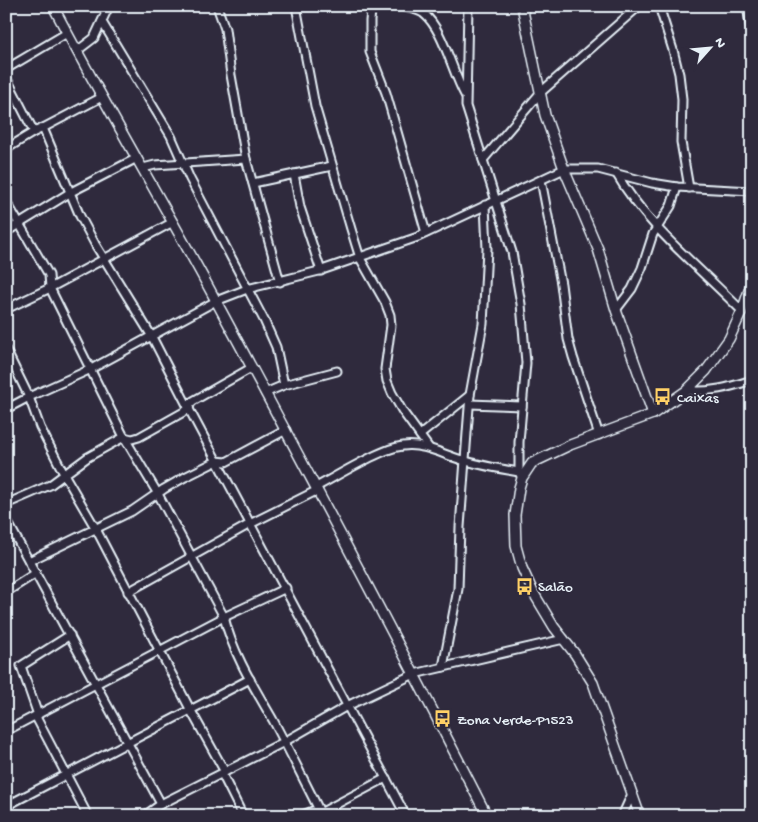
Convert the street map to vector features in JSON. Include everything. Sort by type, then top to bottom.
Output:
[{"type":"street","points":[[53,6],[286,430],[486,816]]},
{"type":"street","points":[[77,51],[94,38],[110,6]]},
{"type":"street","points":[[217,6],[225,30],[230,75],[246,159],[280,282]]},
{"type":"street","points":[[296,6],[315,106],[332,166],[360,258],[386,302],[390,315],[391,325],[385,369],[387,381],[403,412],[429,448]]},
{"type":"street","points":[[373,6],[370,21],[370,52],[389,102],[426,233]]},
{"type":"street","points":[[400,6],[422,11],[433,23],[448,55],[457,82],[465,96]]},
{"type":"street","points":[[468,6],[466,106],[512,252],[521,304],[526,363],[522,406],[520,475],[515,515],[516,546],[522,568],[533,592],[554,627],[576,654],[593,683],[640,816]]},
{"type":"street","points":[[522,6],[545,116],[564,169],[598,249],[616,310],[653,414]]},
{"type":"street","points":[[483,160],[541,92],[639,6]]},
{"type":"street","points":[[659,6],[679,74],[682,99],[682,142],[689,188]]},
{"type":"street","points":[[746,6],[752,37]]},
{"type":"street","points":[[102,22],[153,103],[171,136],[183,164],[264,320],[276,347],[284,385]]},
{"type":"street","points":[[6,69],[67,33]]},
{"type":"street","points":[[6,77],[34,132]]},
{"type":"street","points":[[6,149],[34,132],[102,97]]},
{"type":"street","points":[[43,128],[95,244],[151,335],[406,816]]},
{"type":"street","points":[[6,232],[21,225],[71,192],[137,158]]},
{"type":"street","points":[[143,168],[155,165],[246,159]]},
{"type":"street","points":[[253,183],[332,166]]},
{"type":"street","points":[[6,409],[90,369],[216,301],[247,289],[321,271],[426,233],[564,169],[598,169],[652,183],[677,187],[752,190]]},
{"type":"street","points":[[616,173],[630,196],[658,227],[742,311]]},
{"type":"street","points":[[294,174],[300,207],[321,271]]},
{"type":"street","points":[[541,180],[561,284],[568,339],[599,434]]},
{"type":"street","points":[[616,310],[632,289],[642,268],[650,242],[671,206],[677,187]]},
{"type":"street","points":[[6,201],[49,275],[50,288],[124,437],[158,494],[224,616],[228,634],[236,652],[321,814]]},
{"type":"street","points":[[443,667],[458,589],[460,527],[470,395],[482,324],[487,249],[485,205]]},
{"type":"street","points":[[6,309],[50,288],[173,222]]},
{"type":"street","points":[[520,475],[532,463],[570,445],[653,414],[686,391],[721,352],[729,339],[742,311],[752,282]]},
{"type":"street","points":[[6,350],[29,397],[40,427],[160,651],[243,816]]},
{"type":"street","points":[[6,504],[58,481],[64,474],[124,437],[132,439],[139,437],[189,409],[190,404],[194,401],[251,368]]},
{"type":"street","points":[[265,392],[337,371]]},
{"type":"street","points":[[686,391],[704,392],[725,389],[752,380]]},
{"type":"street","points":[[420,435],[470,395]]},
{"type":"street","points":[[470,404],[522,406]]},
{"type":"street","points":[[29,561],[132,511],[170,485],[217,461],[226,462],[286,430]]},
{"type":"street","points":[[128,592],[393,448],[404,445],[429,448],[465,461],[520,475]]},
{"type":"street","points":[[6,519],[161,804]]},
{"type":"street","points":[[6,592],[36,573]]},
{"type":"street","points":[[6,731],[224,616],[286,588]]},
{"type":"street","points":[[70,635],[21,666],[37,716],[88,816]]},
{"type":"street","points":[[145,815],[161,804],[284,742],[347,706],[414,674],[564,639]]},
{"type":"street","points":[[6,806],[250,679]]},
{"type":"street","points":[[300,816],[313,811],[321,814],[386,778]]},
{"type":"street","points":[[622,816],[632,794]]},
{"type":"place","name":"Caixas","points":[[663,397]]},
{"type":"place","name":"Salão","points":[[524,586]]},
{"type":"place","name":"Zona Verde-P1523","points":[[443,719]]}]
